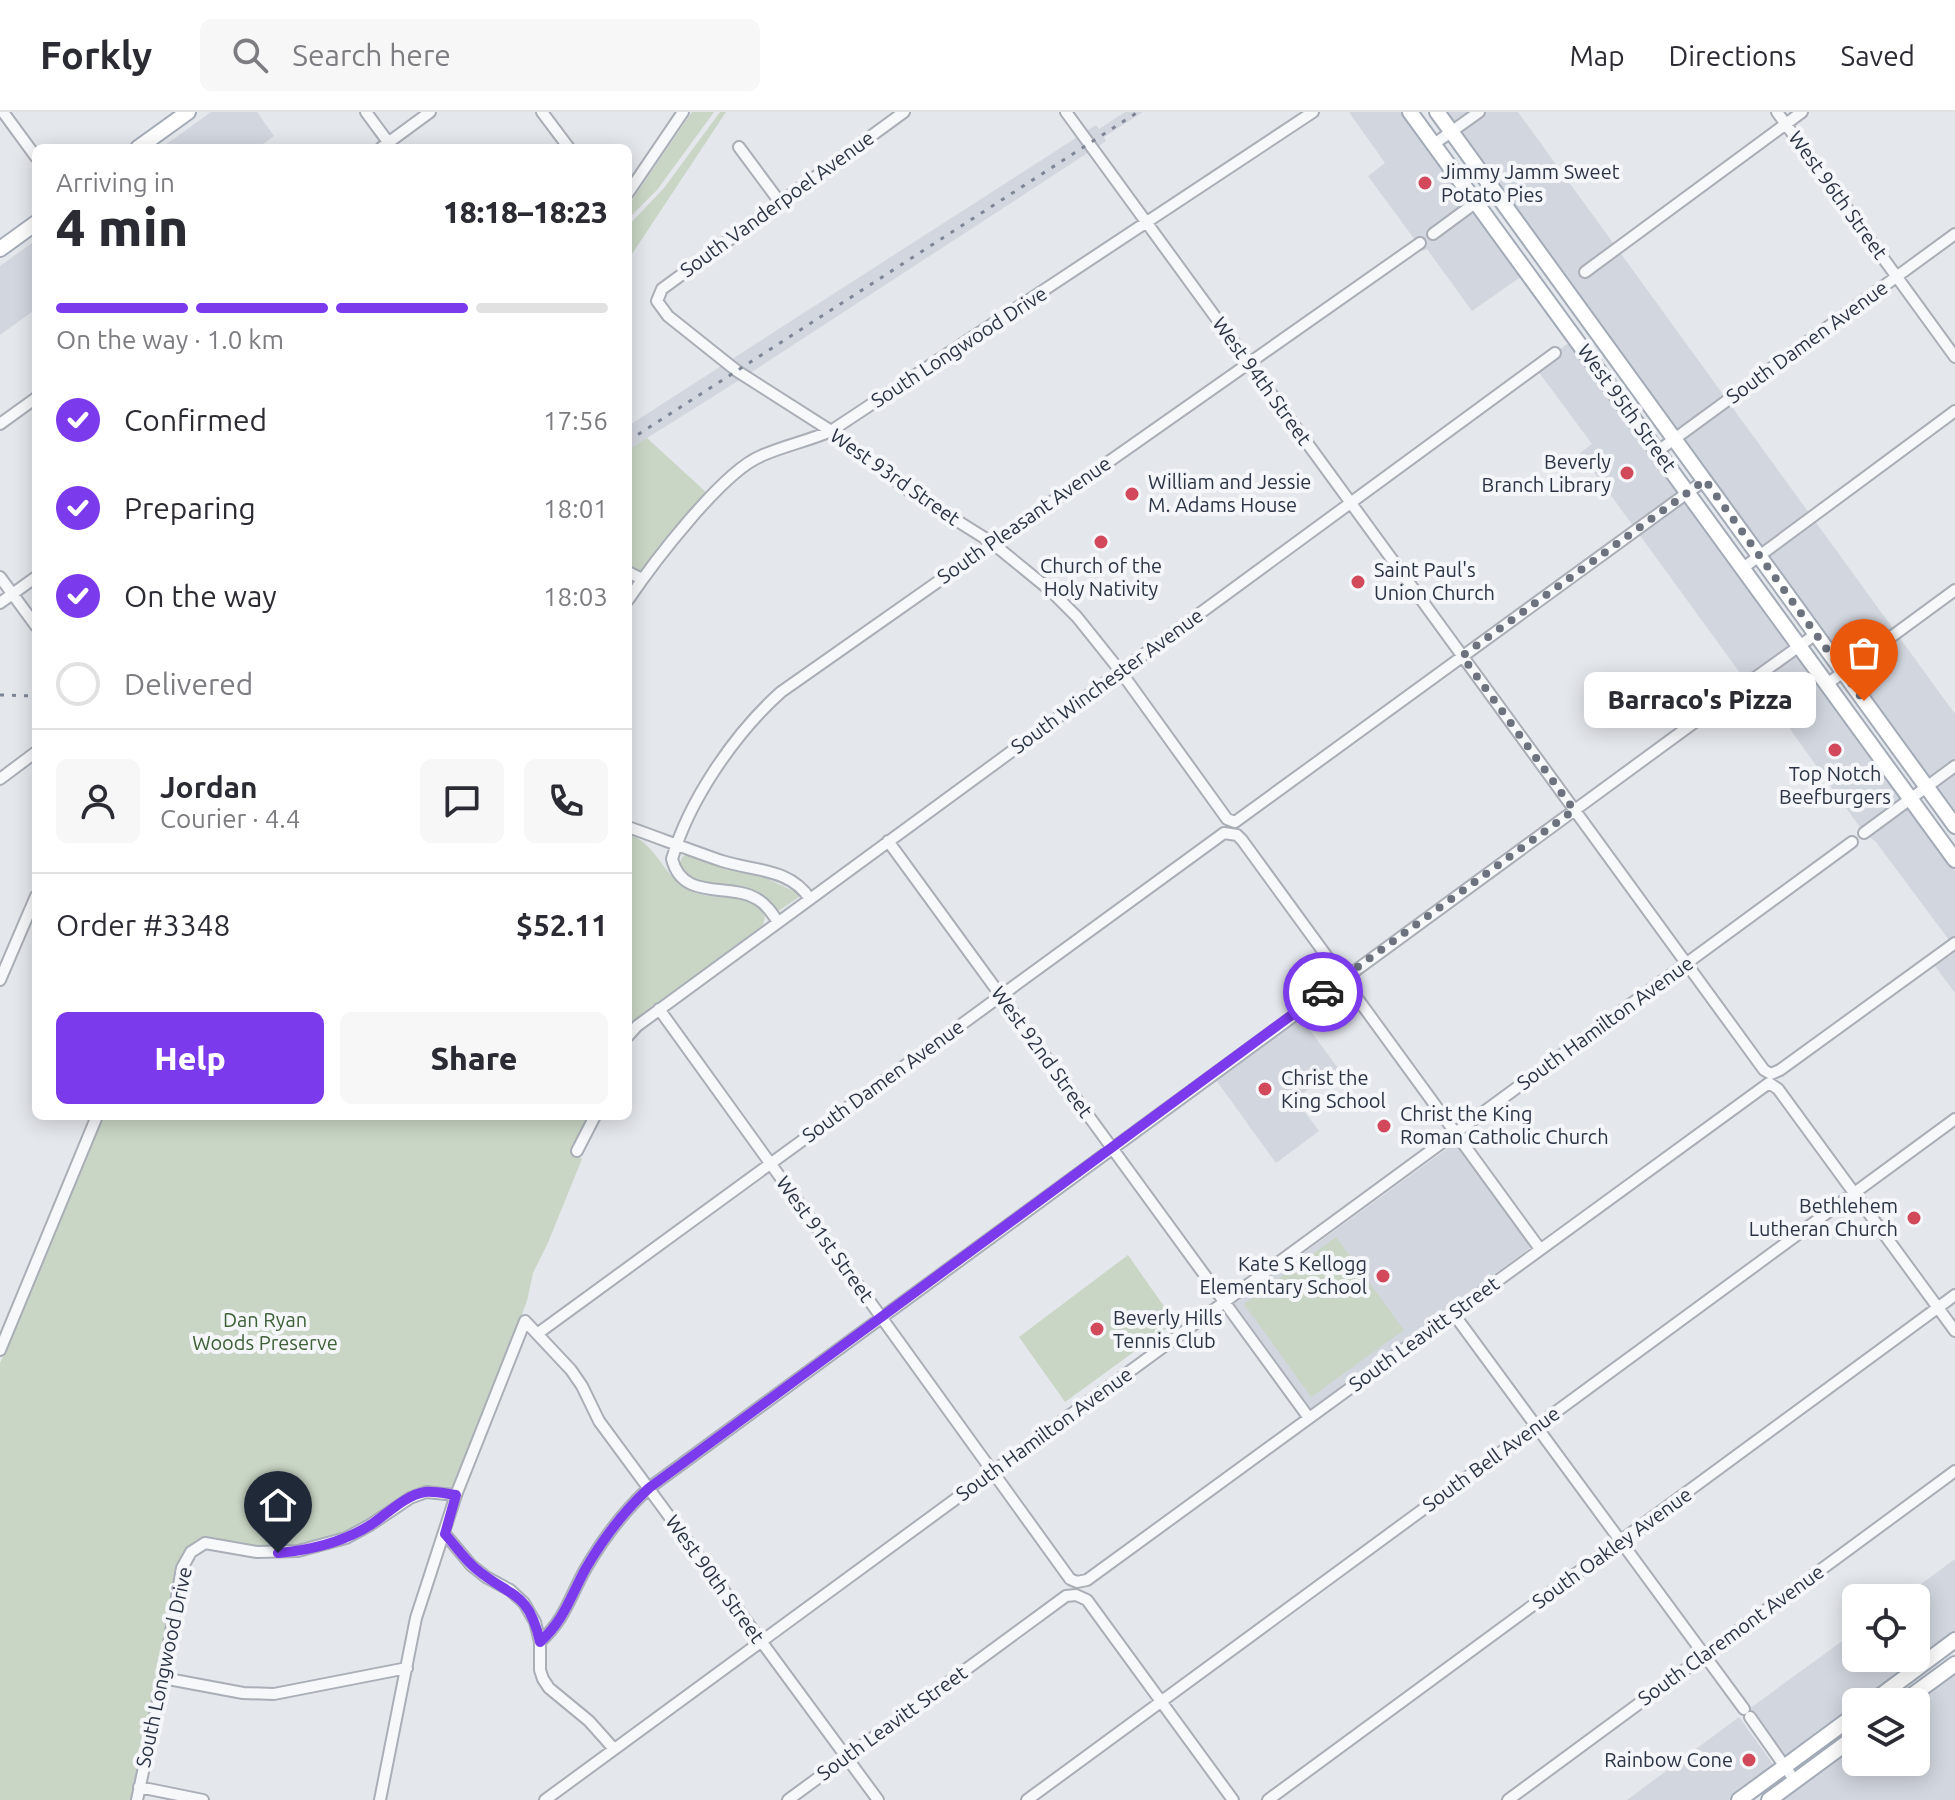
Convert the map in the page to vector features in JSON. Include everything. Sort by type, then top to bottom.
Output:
[{"type":"main road","points":[[144,144],[188,112]]},
{"type":"main road","name":"West 95th Street","points":[[1410,112],[1955,860]]},
{"type":"main road","name":"West 95th Street","points":[[1437,112],[1955,826]]},
{"type":"main road","points":[[0,249],[32,226]]},
{"type":"main road","points":[[1891,1688],[1955,1640]]},
{"type":"main road","points":[[1922,1688],[1955,1664]]},
{"type":"main road","points":[[1739,1800],[1842,1724]]},
{"type":"main road","points":[[1769,1800],[1842,1746]]},
{"type":"street","points":[[3,112],[32,152]]},
{"type":"street","points":[[366,112],[386,144]]},
{"type":"street","points":[[390,144],[430,112]]},
{"type":"street","points":[[542,112],[566,144]]},
{"type":"street","points":[[632,187],[683,112]]},
{"type":"street","name":"South Vanderpoel Avenue","points":[[657,301],[662,289],[904,112]]},
{"type":"street","name":"West 94th Street","points":[[1066,112],[1764,1070],[1774,1078],[1955,1331]]},
{"type":"street","name":"South Longwood Drive","points":[[632,594],[676,537],[740,467],[760,456],[831,431],[1313,112]]},
{"type":"street","points":[[1434,144],[1479,112]]},
{"type":"street","name":"West 96th Street","points":[[1777,112],[1955,357]]},
{"type":"street","points":[[1585,272],[1802,112]]},
{"type":"street","points":[[739,147],[779,201]]},
{"type":"street","points":[[1433,234],[1494,189]]},
{"type":"street","name":"South Damen Avenue","points":[[1658,451],[1955,234]]},
{"type":"street","name":"South Pleasant Avenue","points":[[677,844],[705,787],[734,742],[781,692],[1420,243]]},
{"type":"street","name":"West 93rd Street","points":[[657,301],[668,316],[733,368],[831,431],[908,490],[991,542],[1051,591],[1077,617],[1121,672],[1223,814],[1235,822],[1462,656]]},
{"type":"street","name":"South Winchester Avenue","points":[[659,1009],[1555,353]]},
{"type":"street","points":[[0,424],[32,401]]},
{"type":"street","points":[[1743,568],[1955,411]]},
{"type":"street","points":[[1462,656],[1705,480]]},
{"type":"street","points":[[632,574],[642,579]]},
{"type":"street","points":[[0,577],[32,620]]},
{"type":"street","points":[[0,603],[32,580]]},
{"type":"street","points":[[1827,684],[1955,590]]},
{"type":"street","points":[[1752,680],[1816,634]]},
{"type":"street","points":[[540,1642],[563,1618],[577,1584],[608,1535],[649,1488],[1740,689]]},
{"type":"street","points":[[0,779],[32,755]]},
{"type":"street","points":[[1864,833],[1955,766]]},
{"type":"street","points":[[632,828],[724,862],[774,872],[804,889],[810,899]]},
{"type":"street","name":"South Damen Avenue","points":[[537,1334],[1218,835],[1231,833],[1242,840],[1343,978]]},
{"type":"street","name":"West 92nd Street","points":[[888,841],[1309,1418]]},
{"type":"street","name":"South Hamilton Avenue","points":[[545,1800],[1852,842]]},
{"type":"street","points":[[677,844],[673,865],[688,883],[704,889],[742,892],[756,897],[778,922]]},
{"type":"street","points":[[0,980],[32,905]]},
{"type":"street","name":"South Leavitt Street","points":[[1077,1582],[1087,1580],[1955,943]]},
{"type":"street","points":[[1343,978],[1540,1249]]},
{"type":"street","points":[[632,1032],[659,1009]]},
{"type":"street","name":"West 91st Street","points":[[659,1009],[1070,1579],[1077,1582]]},
{"type":"street","name":"South Bell Avenue","points":[[1027,1800],[1955,1119]]},
{"type":"street","points":[[0,1350],[95,1120]]},
{"type":"street","points":[[577,1151],[593,1120]]},
{"type":"street","name":"South Oakley Avenue","points":[[1268,1800],[1955,1295]]},
{"type":"street","points":[[1453,1313],[1795,1781]]},
{"type":"street","name":"West 90th Street","points":[[456,1495],[525,1321],[577,1378],[599,1421],[878,1800]]},
{"type":"street","name":"South Claremont Avenue","points":[[1508,1800],[1955,1471]]},
{"type":"street","name":"South Longwood Drive","points":[[137,1800],[182,1568],[191,1552],[205,1543],[257,1552],[298,1551],[346,1538],[410,1498],[426,1492],[456,1495]]},
{"type":"street","points":[[380,1800],[416,1618],[456,1495]]},
{"type":"street","points":[[445,1534],[471,1565],[510,1590],[524,1603],[535,1622],[540,1642],[540,1670],[549,1688],[589,1721],[614,1749]]},
{"type":"street","name":"South Leavitt Street","points":[[788,1800],[1066,1596],[1076,1595],[1087,1600],[1161,1702]]},
{"type":"street","points":[[163,1678],[243,1693],[274,1694],[407,1668]]},
{"type":"street","points":[[1161,1702],[1233,1800]]},
{"type":"street","points":[[139,1787],[203,1800]]},
{"type":"shaded area","points":[[211,112],[257,112],[274,136],[263,144],[167,144]]},
{"type":"shaded area","points":[[1125,112],[1143,112],[1104,137],[1106,141],[632,447],[632,423],[1096,125],[1099,129]]},
{"type":"shaded area","points":[[1349,112],[1402,112],[1522,276],[1472,311],[1368,176],[1385,163]]},
{"type":"shaded area","points":[[1442,112],[1518,112],[1955,714],[1955,815]]},
{"type":"shaded area","points":[[32,243],[32,312],[0,335],[0,266]]},
{"type":"shaded area","points":[[1570,342],[1955,871],[1955,936],[1949,940],[1876,842],[1864,833],[1763,691],[1752,680],[1743,677],[1580,453],[1592,444],[1535,367]]},
{"type":"shaded area","points":[[1955,952],[1955,993],[1935,966]]},
{"type":"shaded area","name":"Christ the King School","points":[[1301,1018],[1338,1068],[1295,1099],[1319,1131],[1276,1163],[1216,1080]]},
{"type":"shaded area","name":"Kate S Kellogg Elementary School","points":[[1455,1143],[1531,1247],[1311,1409],[1234,1304]]},
{"type":"shaded area","points":[[1955,1559],[1955,1633],[1930,1652],[1930,1584],[1921,1584]]},
{"type":"shaded area","points":[[1842,1641],[1842,1672],[1902,1672],[1881,1688],[1842,1688],[1842,1716],[1784,1759],[1749,1709]]},
{"type":"shaded area","points":[[1955,1673],[1955,1800],[1782,1800],[1842,1756],[1842,1776],[1930,1776],[1930,1692]]},
{"type":"shaded area","points":[[1739,1717],[1775,1767],[1729,1800],[1627,1800]]},
{"type":"green space","points":[[692,112],[714,112],[657,190],[632,215],[632,200]]},
{"type":"green space","points":[[720,112],[726,112],[632,254],[632,222],[664,188]]},
{"type":"green space","points":[[647,438],[707,493],[632,584],[632,447]]},
{"type":"green space","points":[[632,836],[647,845],[681,885],[700,894],[750,902],[765,916],[763,925],[632,1025]]},
{"type":"green space","points":[[688,854],[725,869],[757,874],[798,893],[799,897],[777,912],[764,898],[753,892],[703,883],[686,874],[679,865],[682,857]]},
{"type":"green space","name":"Dan Ryan Woods Preserve","points":[[101,1120],[589,1120],[572,1151],[582,1159],[533,1273],[527,1301],[456,1485],[427,1486],[411,1492],[354,1529],[330,1539],[269,1549],[206,1538],[195,1542],[182,1556],[133,1800],[0,1800],[0,1363]]},
{"type":"green space","points":[[1336,1237],[1404,1330],[1311,1397],[1244,1304]]},
{"type":"green space","name":"Beverly Hills Tennis Club","points":[[1128,1255],[1175,1322],[1065,1402],[1019,1337]]},
{"type":"railway","points":[[632,438],[1138,112]]},
{"type":"railway","points":[[0,695],[32,696]]},
{"type":"way so far","points":[[1323,992],[1574,810],[1462,656],[1705,480],[1864,701]]},
{"type":"place","name":"Jimmy Jamm Sweet Potato Pies","points":[[1425,183]]},
{"type":"place","name":"Beverly Branch Library","points":[[1627,473]]},
{"type":"place","name":"William and Jessie M. Adams House","points":[[1132,494]]},
{"type":"place","name":"Church of the Holy Nativity","points":[[1101,542]]},
{"type":"place","name":"Saint Paul's Union Church","points":[[1358,582]]},
{"type":"place","name":"Barraco's Pizza","points":[[1864,701]]},
{"type":"place","name":"Top Notch Beefburgers","points":[[1835,750]]},
{"type":"place","name":"Christ the King School","points":[[1265,1089]]},
{"type":"place","name":"Christ the King Roman Catholic Church","points":[[1384,1126]]},
{"type":"place","name":"Bethlehem Lutheran Church","points":[[1914,1218]]},
{"type":"place","name":"Kate S Kellogg Elementary School","points":[[1383,1276]]},
{"type":"place","name":"Beverly Hills Tennis Club","points":[[1097,1329]]},
{"type":"place","name":"Rainbow Cone","points":[[1749,1760]]},
{"type":"route","points":[[278,1553],[325,1546],[346,1538],[410,1498],[426,1492],[456,1495],[445,1534],[471,1565],[510,1590],[524,1603],[535,1622],[540,1642],[563,1618],[572,1594],[608,1535],[649,1488],[1323,992]]}]
